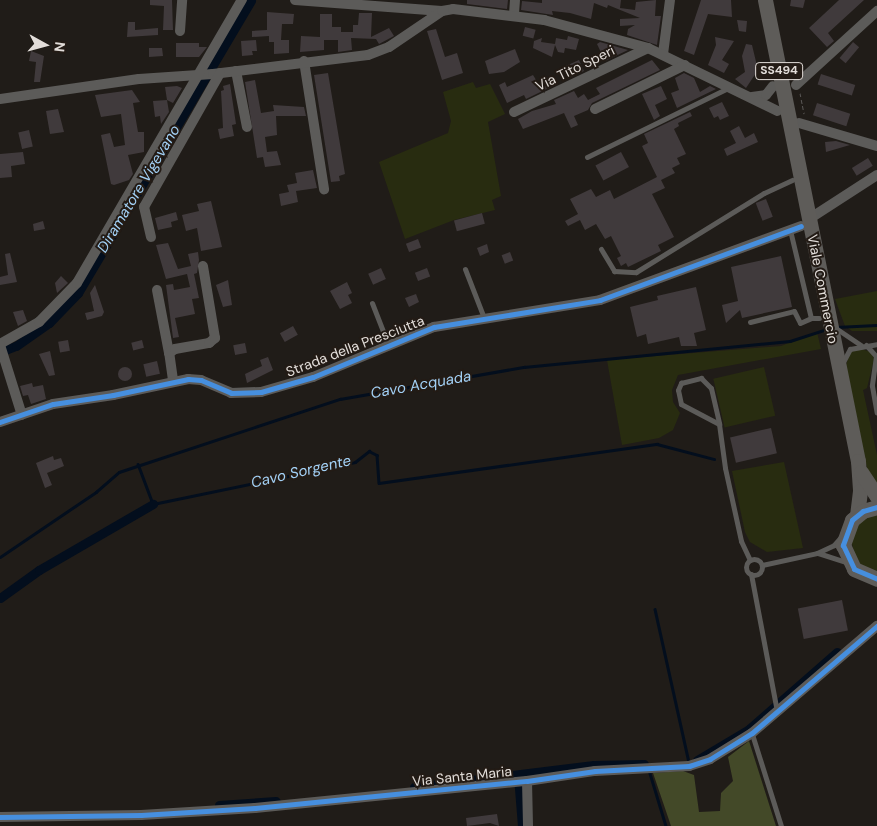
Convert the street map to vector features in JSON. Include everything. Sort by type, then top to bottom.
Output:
[{"type":"main road","points":[[756,0],[800,225]]},
{"type":"main road","name":"Viale Commercio","points":[[765,0],[800,225],[842,385],[858,461],[862,475],[877,497]]},
{"type":"main road","points":[[774,0],[802,125],[808,171],[800,225]]},
{"type":"main road","name":"Viale Commercio","points":[[845,532],[857,515],[860,491],[858,461]]},
{"type":"main road","points":[[857,515],[877,507]]},
{"type":"main road","points":[[845,532],[844,552],[877,590]]},
{"type":"street","points":[[180,31],[182,0]]},
{"type":"street","points":[[22,415],[1,348],[39,322],[77,282],[242,0]]},
{"type":"street","points":[[295,0],[442,11]]},
{"type":"street","points":[[514,14],[515,0]]},
{"type":"street","points":[[663,54],[670,0]]},
{"type":"street","points":[[0,99],[139,78],[217,74],[304,61],[368,55],[389,47],[453,4],[514,14],[648,48],[778,111]]},
{"type":"street","points":[[797,84],[877,11]]},
{"type":"street","name":"Via Tito Speri","points":[[514,112],[648,48]]},
{"type":"street","points":[[304,61],[324,189]]},
{"type":"street","points":[[595,109],[685,65]]},
{"type":"street","points":[[236,71],[247,127]]},
{"type":"street","points":[[151,237],[144,207],[217,74]]},
{"type":"street","points":[[751,97],[766,95],[773,86]]},
{"type":"street","points":[[802,125],[876,146]]},
{"type":"street","name":"Strada della Presciutta","points":[[0,422],[53,404],[113,395],[173,380],[201,380],[231,393],[253,393],[313,377],[388,344],[434,327],[600,300],[800,225],[877,175]]},
{"type":"street","points":[[169,353],[175,349],[209,343],[215,338],[203,266]]},
{"type":"street","points":[[157,290],[173,380]]},
{"type":"street","name":"Via Santa Maria","points":[[0,817],[141,815],[255,808],[521,782],[595,771],[689,766],[710,759],[752,733],[776,707],[877,626]]},
{"type":"street","points":[[521,782],[528,826]]},
{"type":"lane","points":[[587,157],[731,87]]},
{"type":"lane","points":[[601,250],[614,271],[636,272],[764,193],[792,180]]},
{"type":"lane","points":[[800,225],[826,327]]},
{"type":"lane","points":[[465,269],[484,318]]},
{"type":"lane","points":[[372,303],[388,344]]},
{"type":"lane","points":[[750,322],[794,311],[800,322],[826,327],[863,345],[876,356],[877,413]]},
{"type":"lane","points":[[842,385],[845,356],[850,349],[863,345],[877,344]]},
{"type":"lane","points":[[719,424],[681,404],[678,390],[681,383],[694,377],[706,380],[719,424],[741,541],[750,560]]},
{"type":"lane","points":[[762,565],[817,553],[834,545],[845,532]]},
{"type":"lane","points":[[817,553],[840,559],[865,575]]},
{"type":"lane","points":[[750,560],[758,560],[762,565]]},
{"type":"lane","points":[[750,560],[746,568],[751,574],[776,707]]},
{"type":"lane","points":[[751,574],[760,572],[762,565]]},
{"type":"lane","points":[[752,733],[781,826]]},
{"type":"path","points":[[797,84],[802,125]]},
{"type":"green space","points":[[473,82],[476,88],[490,84],[505,114],[488,122],[501,196],[492,200],[495,210],[454,220],[405,239],[379,162],[448,133],[451,121],[443,92]]},
{"type":"green space","points":[[877,291],[877,331],[852,331],[845,326],[835,299]]},
{"type":"green space","points":[[817,332],[821,349],[678,375],[672,390],[673,402],[680,413],[673,430],[659,438],[622,445],[607,360],[781,346]]},
{"type":"green space","points":[[858,348],[871,352],[874,359],[867,388],[863,390],[877,455],[877,490],[867,468],[846,365],[850,352]]},
{"type":"green space","points":[[764,367],[775,416],[725,427],[713,379]]},
{"type":"green space","points":[[784,462],[803,548],[767,552],[750,542],[745,532],[732,471]]},
{"type":"green space","points":[[877,514],[877,571],[861,565],[855,557],[851,539],[859,522]]},
{"type":"green space","points":[[749,741],[776,826],[671,826],[653,773],[683,771],[694,775],[699,812],[720,811],[721,793],[733,781],[728,757]]},
{"type":"building","points":[[150,0],[172,0],[173,30],[163,30],[164,6],[150,5]]},
{"type":"building","points":[[467,0],[508,0],[507,9],[467,4]]},
{"type":"building","points":[[542,0],[621,0],[620,8],[635,10],[636,2],[656,0],[655,16],[661,16],[657,45],[627,35],[628,29],[635,25],[620,26],[620,19],[640,18],[608,5],[607,8],[594,3],[591,19],[570,13],[552,11],[553,15],[521,10],[522,1],[542,3]]},
{"type":"building","points":[[701,0],[731,0],[732,17],[708,14],[694,55],[684,51]]},
{"type":"building","points":[[791,0],[805,0],[803,8],[790,6]]},
{"type":"building","points":[[839,0],[864,0],[828,33],[834,41],[827,47],[809,28]]},
{"type":"building","points":[[267,12],[294,14],[293,24],[282,24],[281,40],[289,40],[289,53],[274,54],[274,42],[269,42],[269,36],[252,37],[252,31],[267,30]]},
{"type":"building","points":[[359,13],[372,13],[371,37],[389,28],[394,36],[379,44],[376,39],[351,38],[352,50],[338,52],[338,40],[324,40],[324,50],[300,52],[301,36],[320,37],[320,14],[332,14],[332,27],[341,27],[341,32],[353,32],[353,25],[358,25]]},
{"type":"building","points":[[737,20],[747,21],[746,32],[739,31]]},
{"type":"building","points":[[128,22],[135,22],[135,30],[158,28],[158,35],[127,37]]},
{"type":"building","points":[[525,27],[536,30],[533,39],[523,36]]},
{"type":"building","points":[[436,29],[445,57],[457,53],[463,73],[442,80],[427,31]]},
{"type":"building","points":[[568,36],[579,39],[576,50],[565,48],[564,53],[558,52],[555,45],[552,57],[533,48],[534,41],[542,38],[541,42],[555,44],[556,38],[567,40]]},
{"type":"building","points":[[715,37],[734,41],[722,60],[729,64],[724,73],[708,65],[716,45]]},
{"type":"building","points":[[256,40],[257,51],[252,51],[253,55],[242,56],[241,41]]},
{"type":"building","points":[[600,42],[628,50],[605,61],[597,44]]},
{"type":"building","points":[[853,42],[859,47],[846,63],[840,58]]},
{"type":"building","points":[[176,43],[199,43],[199,47],[207,47],[199,57],[176,57]]},
{"type":"building","points":[[746,44],[752,45],[758,70],[746,88],[735,79],[745,72],[742,56]]},
{"type":"building","points":[[149,48],[162,48],[163,56],[149,57]]},
{"type":"building","points":[[515,49],[520,62],[504,72],[489,74],[485,61]]},
{"type":"building","points":[[31,51],[44,56],[40,82],[34,82],[36,62],[29,61]]},
{"type":"building","points":[[579,60],[584,71],[571,77],[566,66]]},
{"type":"building","points":[[652,60],[660,70],[592,103],[588,110],[574,116],[578,125],[571,128],[564,113],[523,129],[518,119],[532,111],[556,104],[554,100],[574,91],[578,98],[584,94],[588,100],[600,94],[596,88]]},
{"type":"building","points":[[328,73],[345,174],[339,176],[340,181],[331,182],[314,75]]},
{"type":"building","points":[[684,73],[694,78],[700,92],[710,86],[716,89],[677,108],[671,93],[679,90],[675,78]]},
{"type":"building","points":[[821,74],[855,85],[852,96],[818,84]]},
{"type":"building","points":[[533,75],[541,88],[555,81],[557,84],[526,99],[524,95],[507,103],[499,85],[505,82],[507,87]]},
{"type":"building","points":[[255,80],[261,113],[274,111],[273,105],[304,107],[306,116],[276,116],[277,135],[265,137],[267,152],[277,151],[281,165],[265,167],[263,157],[257,158],[245,82]]},
{"type":"building","points":[[230,84],[236,124],[232,125],[234,136],[220,139],[218,129],[223,128],[221,91],[224,90],[223,86]]},
{"type":"building","points":[[177,86],[182,88],[173,103],[167,100],[165,87]]},
{"type":"building","points":[[661,86],[667,99],[655,105],[660,116],[654,120],[642,94]]},
{"type":"building","points":[[132,90],[140,102],[133,103],[138,132],[144,132],[144,152],[128,155],[133,174],[129,180],[114,185],[111,184],[101,135],[110,133],[114,147],[125,145],[121,114],[101,117],[95,95]]},
{"type":"building","points":[[167,100],[169,112],[161,124],[160,116],[155,117],[153,101]]},
{"type":"building","points":[[722,102],[729,116],[720,120],[718,116],[714,118],[709,108]]},
{"type":"building","points":[[817,103],[850,114],[846,126],[813,115]]},
{"type":"building","points":[[58,109],[64,132],[50,134],[46,111]]},
{"type":"building","points":[[690,112],[692,116],[678,123],[679,126],[674,129],[686,154],[677,158],[680,164],[672,168],[675,173],[661,180],[665,188],[652,194],[674,237],[658,245],[661,251],[628,267],[626,263],[621,266],[617,258],[621,256],[611,236],[605,239],[596,224],[585,230],[580,220],[568,226],[565,221],[578,214],[570,199],[591,189],[596,197],[610,190],[614,199],[657,177],[642,146],[648,143],[644,134]]},
{"type":"building","points":[[739,126],[745,138],[754,133],[758,142],[727,156],[724,149],[736,143],[730,131]]},
{"type":"building","points":[[29,130],[33,147],[22,149],[18,132]]},
{"type":"building","points":[[836,141],[850,145],[826,152],[825,142]]},
{"type":"building","points":[[23,152],[25,164],[11,166],[12,177],[0,178],[0,154]]},
{"type":"building","points":[[621,152],[629,167],[603,181],[595,166]]},
{"type":"building","points":[[868,158],[873,166],[857,176],[852,168]]},
{"type":"building","points":[[313,170],[317,188],[296,191],[298,202],[281,206],[279,194],[289,192],[287,185],[297,183],[295,173]]},
{"type":"building","points":[[766,199],[773,217],[763,221],[756,203]]},
{"type":"building","points":[[211,201],[222,247],[201,251],[197,228],[186,231],[182,215],[199,211],[197,204]]},
{"type":"building","points":[[176,212],[178,220],[171,222],[172,227],[158,230],[155,218]]},
{"type":"building","points":[[482,213],[485,224],[457,231],[454,221]]},
{"type":"building","points":[[43,221],[45,229],[34,231],[33,224]]},
{"type":"building","points":[[418,239],[421,247],[409,252],[406,244]]},
{"type":"building","points":[[168,243],[178,269],[191,266],[188,254],[198,252],[199,260],[197,273],[194,274],[199,298],[192,299],[195,314],[175,318],[179,337],[173,338],[166,285],[173,284],[174,290],[190,287],[187,274],[166,279],[156,245]]},
{"type":"building","points":[[487,244],[489,252],[480,256],[477,248]]},
{"type":"building","points":[[510,252],[513,260],[505,264],[502,255]]},
{"type":"building","points":[[10,253],[17,282],[0,285],[0,277],[8,275],[5,254]]},
{"type":"building","points":[[781,256],[792,307],[742,318],[740,310],[726,323],[722,305],[738,301],[731,267]]},
{"type":"building","points":[[381,268],[386,279],[373,285],[368,274]]},
{"type":"building","points":[[427,268],[430,276],[418,281],[415,273]]},
{"type":"building","points":[[61,276],[68,283],[57,293],[55,283]]},
{"type":"building","points":[[228,280],[232,305],[223,307],[216,285]]},
{"type":"building","points":[[347,282],[352,293],[348,295],[352,303],[340,309],[330,291]]},
{"type":"building","points":[[95,285],[104,312],[102,316],[87,320],[85,313],[94,311],[90,293]]},
{"type":"building","points":[[696,287],[706,330],[694,333],[697,346],[681,346],[679,337],[648,344],[646,334],[637,337],[630,307],[658,300],[657,296]]},
{"type":"building","points":[[416,294],[419,302],[409,307],[405,298]]},
{"type":"building","points":[[23,310],[27,321],[18,326],[13,312]]},
{"type":"building","points":[[293,326],[298,335],[285,342],[280,333]]},
{"type":"building","points":[[68,340],[70,351],[60,353],[58,342]]},
{"type":"building","points":[[142,340],[144,348],[133,350],[131,343]]},
{"type":"building","points":[[245,343],[247,353],[235,355],[233,345]]},
{"type":"building","points":[[50,351],[55,375],[49,376],[39,354]]},
{"type":"building","points":[[268,357],[273,370],[247,383],[245,374],[262,366],[260,360]]},
{"type":"building","points":[[157,361],[160,374],[146,377],[143,364]]},
{"type":"building","points":[[125,367],[130,369],[132,374],[130,379],[125,381],[120,379],[118,374],[120,369]]},
{"type":"building","points":[[32,383],[33,387],[43,385],[46,399],[31,404],[28,395],[23,396],[20,386]]},
{"type":"building","points":[[771,428],[777,453],[736,463],[730,437]]},
{"type":"building","points":[[53,456],[54,460],[61,458],[64,466],[47,473],[52,485],[45,488],[36,463]]},
{"type":"building","points":[[842,600],[848,630],[804,639],[798,609]]},
{"type":"building","points":[[497,814],[499,826],[490,823],[467,826],[466,818]]},
{"type":"waterway","name":"Diramatore Vigevano","points":[[0,352],[16,346],[49,323],[78,293],[251,0]]},
{"type":"waterway","name":"Cavo Acquada","points":[[836,327],[877,325]]},
{"type":"waterway","name":"Cavo Acquada","points":[[0,557],[96,492],[119,472],[340,399],[524,367],[790,341],[826,329]]},
{"type":"waterway","name":"Cavo Sorgente","points":[[138,464],[153,504],[355,462],[369,451],[377,455],[379,483],[657,444],[714,459]]},
{"type":"waterway","name":"Cavo Sorgente","points":[[0,598],[39,570],[153,504]]},
{"type":"waterway","points":[[655,609],[689,762]]},
{"type":"waterway","points":[[697,760],[749,729],[837,652]]},
{"type":"waterway","points":[[414,787],[594,765],[644,764]]},
{"type":"waterway","points":[[649,770],[666,826]]},
{"type":"waterway","points":[[518,776],[522,826]]},
{"type":"waterway","points":[[219,805],[276,801]]},
{"type":"cycle path","points":[[0,422],[53,404],[113,395],[188,379],[201,380],[231,393],[261,392],[313,377],[434,327],[600,300],[801,226]]},
{"type":"cycle path","points":[[877,507],[863,511],[852,520],[843,545],[854,569],[877,579]]},
{"type":"cycle path","points":[[0,817],[141,815],[255,808],[527,781],[595,771],[689,766],[710,759],[752,733],[877,626]]}]
